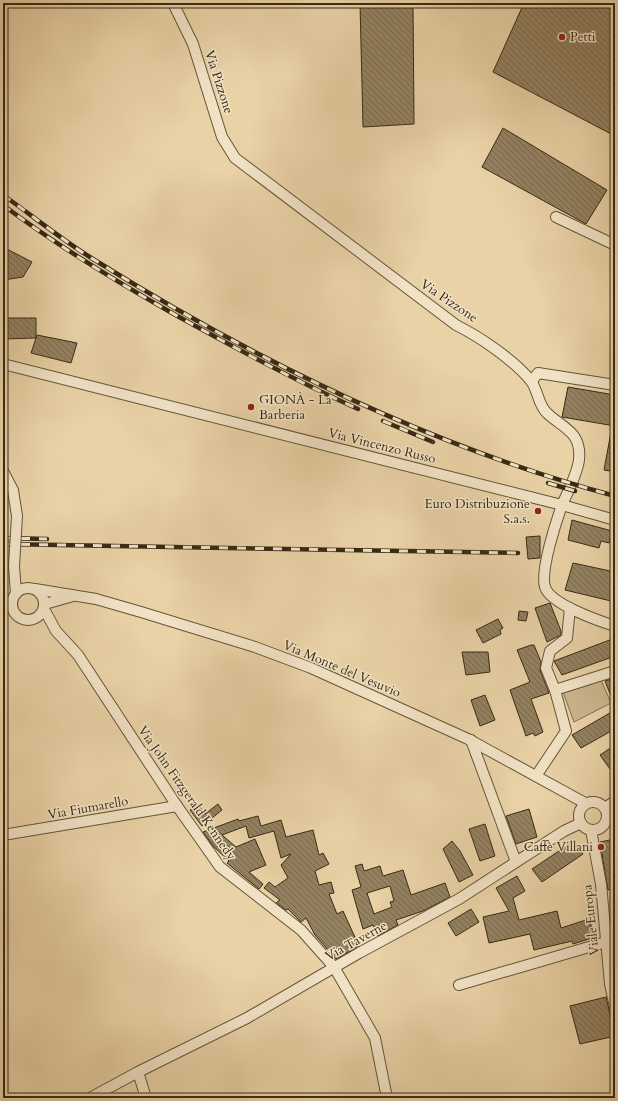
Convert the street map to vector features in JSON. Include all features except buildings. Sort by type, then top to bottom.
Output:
[{"type":"street","name":"Via Pizzone","points":[[173,3],[193,44],[222,137],[235,158],[456,325],[476,335],[532,381],[546,413],[568,428],[577,442],[579,460],[562,505],[544,572],[545,588],[553,597],[570,608],[596,620],[615,626]]},
{"type":"street","points":[[556,217],[615,245]]},
{"type":"street","name":"Via Vincenzo Russo","points":[[3,364],[562,505],[615,520]]},
{"type":"street","points":[[532,381],[538,373],[615,385]]},
{"type":"street","points":[[3,471],[13,490],[17,516],[14,570],[15,595],[12,608],[15,612]]},
{"type":"street","points":[[14,570],[42,595],[44,607]]},
{"type":"street","points":[[3,600],[15,595],[20,589],[33,588]]},
{"type":"street","name":"Via Monte del Vesuvio","points":[[33,588],[96,599],[255,647],[366,692],[471,740],[585,803]]},
{"type":"street","name":"Via Monte del Vesuvio","points":[[28,620],[38,617],[44,607],[74,596]]},
{"type":"street","points":[[3,606],[15,612],[23,619],[28,620]]},
{"type":"street","name":"Via John Fitzgerald Kennedy","points":[[44,607],[56,631],[78,655],[177,806],[220,866],[301,930],[334,967],[375,1038],[387,1098]]},
{"type":"street","points":[[536,776],[566,730],[555,690],[546,668],[550,651],[568,638],[570,608]]},
{"type":"street","name":"Via John Fitzgerald Kennedy","points":[[28,620],[56,631]]},
{"type":"street","points":[[555,690],[615,671]]},
{"type":"street","points":[[471,740],[516,862]]},
{"type":"street","points":[[595,801],[605,808],[611,822],[591,830],[584,827],[581,823],[579,813],[585,803],[595,801]]},
{"type":"street","points":[[605,808],[615,801]]},
{"type":"street","name":"Via Fiumarello","points":[[3,836],[177,806]]},
{"type":"street","name":"Via Taverne","points":[[90,1098],[138,1072],[247,1018],[334,967],[459,900],[564,831],[581,823]]},
{"type":"street","name":"Viale Europa","points":[[591,830],[601,884],[610,984],[615,1007]]},
{"type":"street","points":[[459,985],[606,942]]},
{"type":"street","points":[[138,1072],[146,1098]]},
{"type":"shaded area","points":[[601,680],[611,703],[574,722],[563,692]]},
{"type":"railway","points":[[3,195],[81,252],[217,332],[281,366],[412,426],[478,452],[546,476],[615,496]]},
{"type":"railway","points":[[3,205],[64,248],[150,301],[264,363],[358,409]]},
{"type":"railway","points":[[383,421],[433,442]]},
{"type":"railway","points":[[548,483],[575,491]]},
{"type":"railway","points":[[3,538],[47,539]]},
{"type":"railway","points":[[3,544],[518,553]]},
{"type":"place","name":"Petti","points":[[562,37]]},
{"type":"place","name":"GIONÀ - La Barberia","points":[[251,407]]},
{"type":"place","name":"Euro Distribuzione S.a.s.","points":[[538,511]]},
{"type":"place","name":"Caffè Villani","points":[[601,847]]}]
